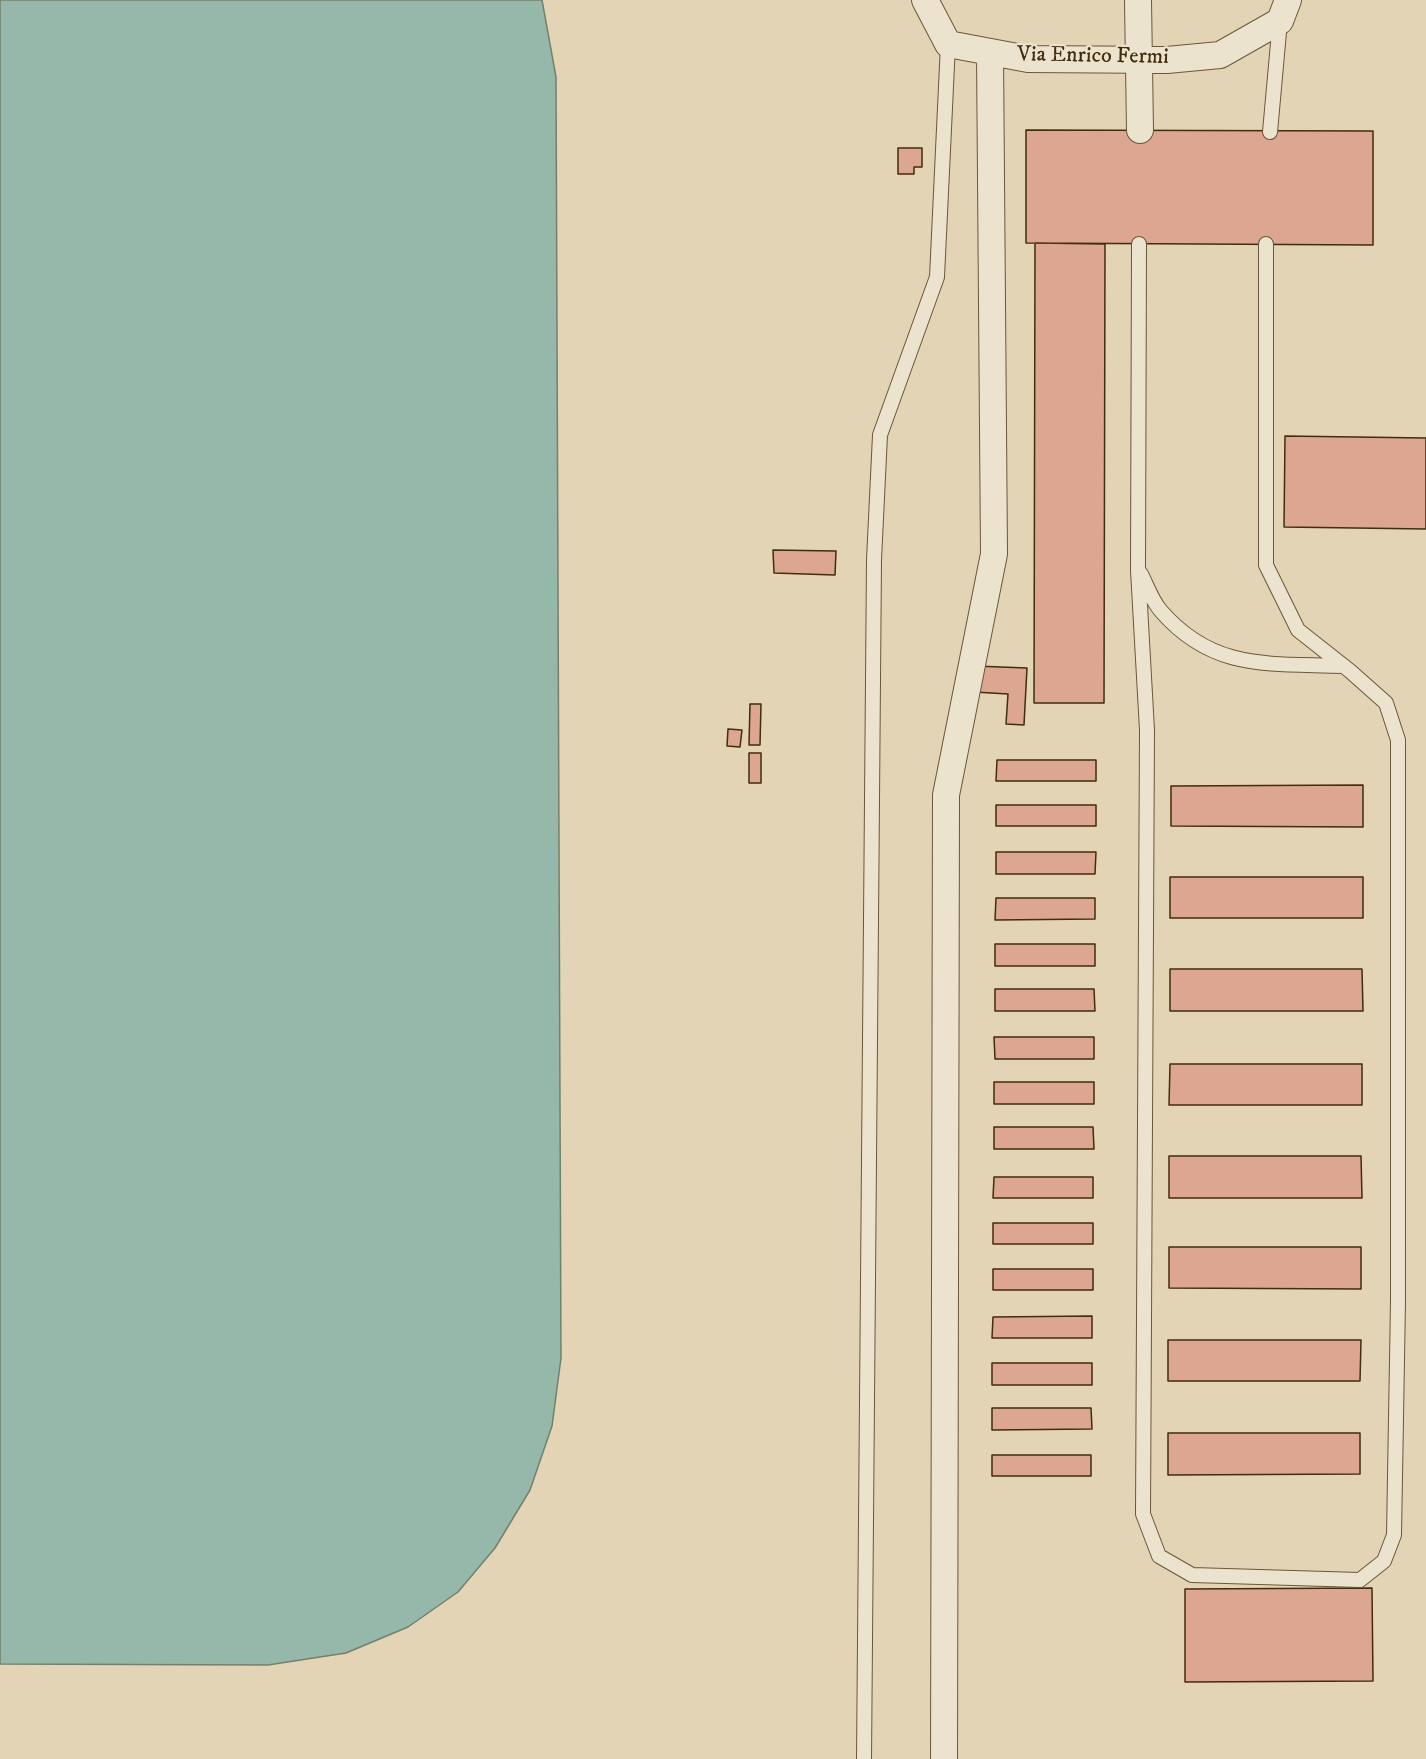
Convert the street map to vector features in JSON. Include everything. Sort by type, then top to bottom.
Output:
[{"type":"street","points":[[925,0],[948,44]]},
{"type":"street","points":[[1138,0],[1141,59],[1140,130]]},
{"type":"street","name":"Via Enrico Fermi","points":[[948,44],[1028,59],[1141,59],[1221,55],[1284,10]]},
{"type":"street","points":[[944,1759],[946,795],[994,554],[990,52]]},
{"type":"lane","points":[[1270,132],[1284,10]]},
{"type":"lane","points":[[864,1759],[874,560],[880,435],[937,277],[948,44]]},
{"type":"lane","points":[[1140,244],[1138,570],[1147,730],[1143,1514],[1159,1556],[1192,1575],[1360,1580],[1384,1561],[1394,1535],[1398,1301],[1398,740],[1386,704],[1344,666],[1298,630],[1266,565],[1266,244]]},
{"type":"lane","points":[[1138,570],[1160,610],[1200,646],[1244,662],[1344,666]]},
{"type":"shaded area","points":[[0,0],[542,0],[556,77],[561,1358],[552,1426],[530,1490],[495,1548],[458,1592],[408,1627],[346,1653],[268,1665],[0,1664]]},
{"type":"building","points":[[1026,130],[1373,131],[1373,245],[1026,243]]},
{"type":"building","points":[[898,148],[922,148],[922,167],[914,167],[914,174],[898,174]]},
{"type":"building","points":[[1035,243],[1105,244],[1104,703],[1034,703]]},
{"type":"building","points":[[1285,436],[1426,438],[1426,529],[1284,527]]},
{"type":"building","points":[[773,550],[836,551],[835,575],[774,573]]},
{"type":"building","points":[[975,666],[1027,668],[1024,725],[1006,724],[1008,694],[974,692]]},
{"type":"building","points":[[750,704],[761,704],[760,745],[749,745]]},
{"type":"building","points":[[728,729],[742,730],[740,747],[727,746]]},
{"type":"building","points":[[749,753],[761,753],[761,783],[749,783]]},
{"type":"building","points":[[997,760],[1096,760],[1096,781],[996,781]]},
{"type":"building","points":[[1363,785],[1363,827],[1171,826],[1171,786]]},
{"type":"building","points":[[996,805],[1096,805],[1096,826],[996,826]]},
{"type":"building","points":[[996,852],[1096,852],[1095,874],[996,874]]},
{"type":"building","points":[[1170,877],[1363,877],[1363,918],[1170,918]]},
{"type":"building","points":[[996,898],[1095,898],[1095,919],[995,920]]},
{"type":"building","points":[[995,944],[1095,944],[1095,966],[995,966]]},
{"type":"building","points":[[1170,969],[1362,969],[1363,1011],[1170,1011]]},
{"type":"building","points":[[995,989],[1094,989],[1095,1011],[995,1011]]},
{"type":"building","points":[[994,1037],[1094,1037],[1094,1059],[995,1059]]},
{"type":"building","points":[[1170,1064],[1362,1064],[1362,1105],[1169,1105]]},
{"type":"building","points":[[994,1082],[1094,1082],[1094,1104],[994,1104]]},
{"type":"building","points":[[994,1127],[1093,1127],[1094,1149],[994,1149]]},
{"type":"building","points":[[1169,1156],[1361,1156],[1362,1198],[1169,1198]]},
{"type":"building","points":[[994,1177],[1093,1177],[1093,1198],[993,1198]]},
{"type":"building","points":[[993,1223],[1093,1223],[1093,1244],[993,1244]]},
{"type":"building","points":[[1169,1247],[1361,1247],[1361,1289],[1169,1288]]},
{"type":"building","points":[[993,1269],[1093,1269],[1093,1290],[993,1290]]},
{"type":"building","points":[[1092,1316],[1092,1338],[992,1338],[993,1317]]},
{"type":"building","points":[[1168,1340],[1361,1340],[1360,1381],[1168,1381]]},
{"type":"building","points":[[992,1363],[1092,1363],[1092,1385],[992,1385]]},
{"type":"building","points":[[992,1408],[1091,1408],[1092,1429],[992,1430]]},
{"type":"building","points":[[1168,1433],[1360,1433],[1360,1474],[1168,1475]]},
{"type":"building","points":[[992,1455],[1091,1455],[1091,1476],[992,1476]]},
{"type":"building","points":[[1372,1588],[1373,1681],[1185,1682],[1185,1589]]}]
